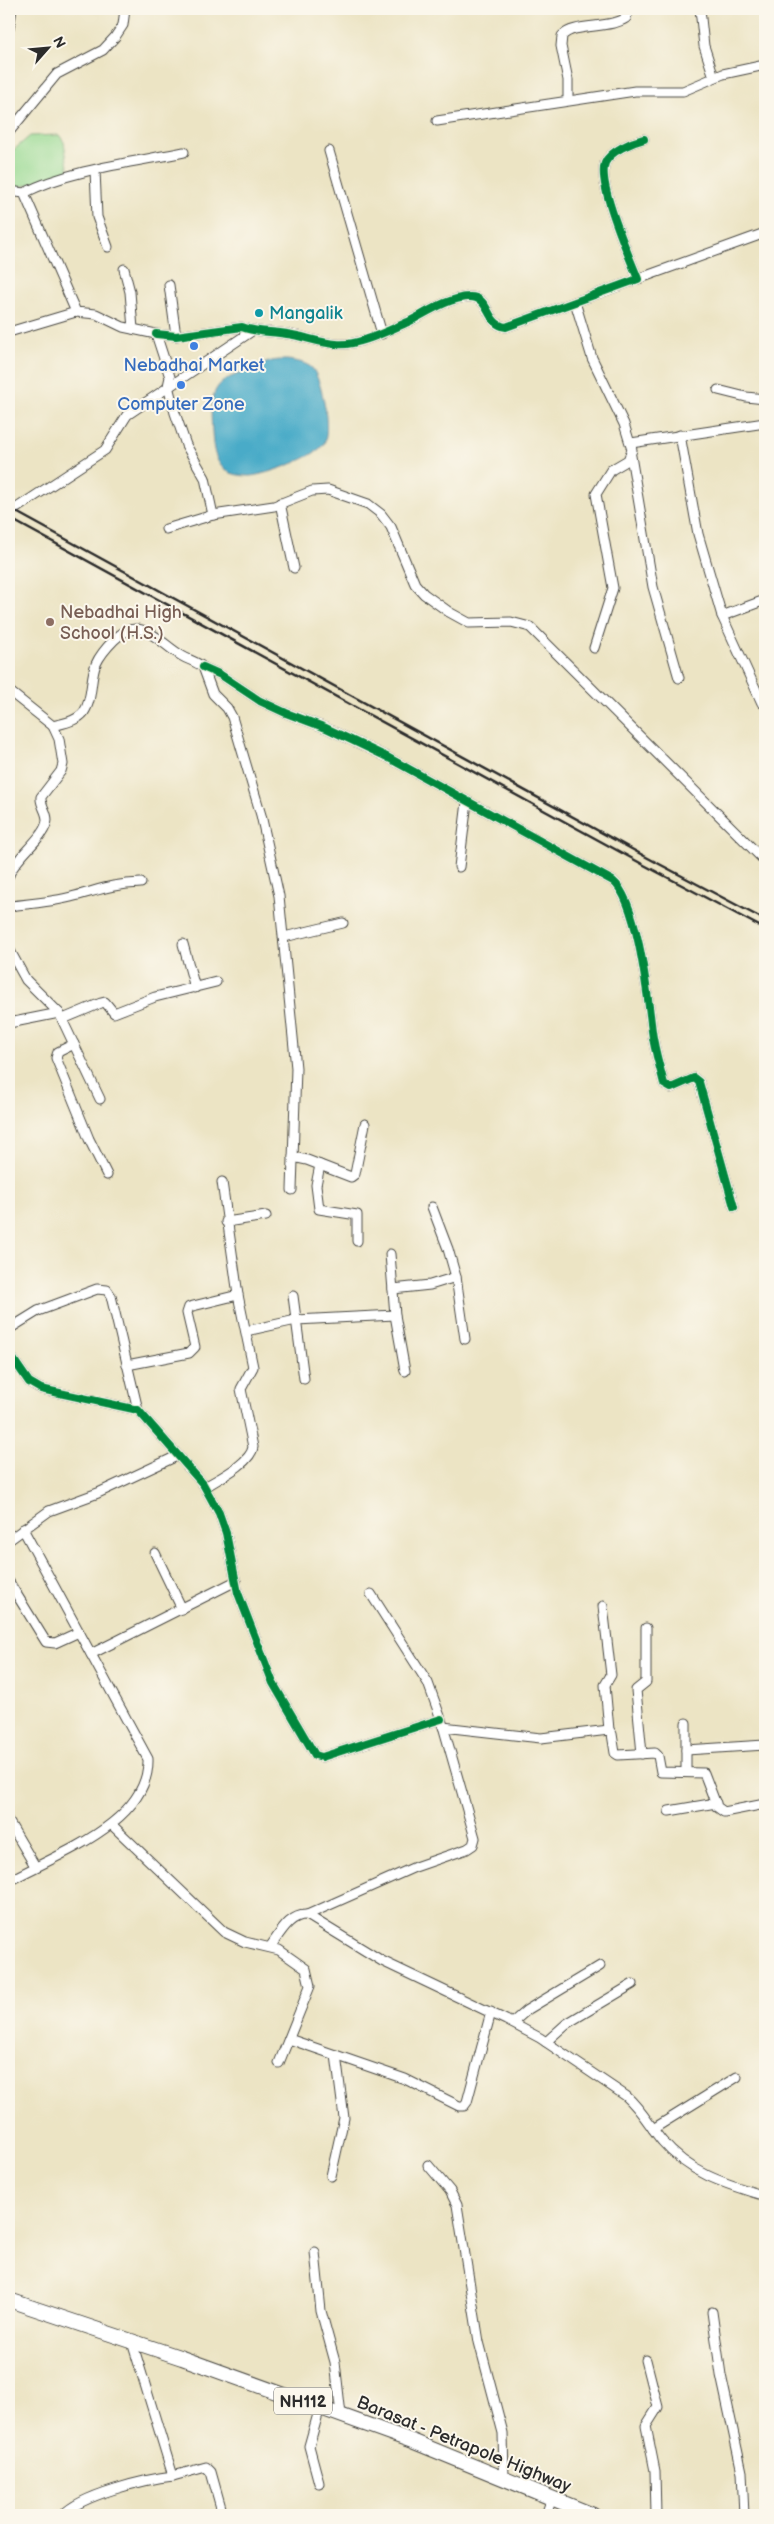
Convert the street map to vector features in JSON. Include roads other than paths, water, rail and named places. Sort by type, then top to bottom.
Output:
[{"type":"highway","name":"Barasat - Petrapole Highway","points":[[9,2300],[320,2407],[412,2441],[593,2515]]},
{"type":"street","points":[[9,29],[12,9]]},
{"type":"street","points":[[9,132],[57,74],[103,50],[123,25],[125,9]]},
{"type":"street","points":[[568,100],[568,80],[561,46],[562,36],[570,32],[617,23],[626,18],[629,9]]},
{"type":"street","points":[[700,9],[704,46],[714,77]]},
{"type":"street","points":[[437,121],[635,91],[683,91],[714,77],[765,65]]},
{"type":"street","points":[[638,279],[609,202],[604,167],[610,156],[644,139]]},
{"type":"street","points":[[329,151],[382,334]]},
{"type":"street","points":[[9,191],[24,193],[39,185],[95,170],[184,152]]},
{"type":"street","points":[[95,170],[97,218],[108,247]]},
{"type":"street","points":[[24,193],[76,312]]},
{"type":"street","points":[[9,332],[76,312],[96,314],[122,327],[156,334],[176,336],[242,327],[252,331],[286,333],[337,345],[382,334],[460,298],[474,297],[482,300],[494,323],[506,326],[765,233]]},
{"type":"street","points":[[124,269],[130,292],[133,329]]},
{"type":"street","points":[[169,284],[176,336]]},
{"type":"street","points":[[575,302],[592,358],[631,444],[631,456],[653,587],[679,678]]},
{"type":"street","points":[[9,513],[105,450],[128,415],[161,394],[168,386],[252,331]]},
{"type":"street","points":[[156,334],[170,377],[168,386],[186,445],[205,478],[213,515]]},
{"type":"street","points":[[718,390],[746,397],[765,399]]},
{"type":"street","points":[[631,444],[765,423]]},
{"type":"street","points":[[680,435],[698,534],[722,616],[762,703]]},
{"type":"street","points":[[594,648],[613,583],[596,494],[611,470],[631,456]]},
{"type":"street","points":[[166,528],[213,515],[280,503],[312,491],[328,490],[375,508],[392,527],[415,584],[424,594],[448,612],[469,623],[512,622],[530,627],[765,861]]},
{"type":"street","points":[[280,503],[294,568]]},
{"type":"street","points":[[722,616],[765,600]]},
{"type":"street","points":[[53,726],[79,718],[85,710],[96,665],[114,640],[122,633],[131,629],[141,629],[156,636],[182,656],[221,675],[260,701],[286,714],[326,728],[387,757],[613,882],[622,890],[635,931],[649,1003],[652,1032],[664,1084],[671,1088],[694,1078],[699,1082],[734,1207]]},
{"type":"street","points":[[203,666],[213,694],[230,712],[271,857],[279,896],[296,1068],[292,1190]]},
{"type":"street","points":[[9,691],[53,726],[59,739],[63,764],[59,776],[40,797],[46,813],[45,826],[20,855],[9,875]]},
{"type":"street","points":[[459,867],[467,802]]},
{"type":"street","points":[[9,906],[32,905],[115,884],[141,883]]},
{"type":"street","points":[[284,937],[343,923]]},
{"type":"street","points":[[182,944],[195,988]]},
{"type":"street","points":[[9,949],[26,980],[61,1016],[100,1099]]},
{"type":"street","points":[[9,1023],[61,1016],[105,1002],[114,1013],[156,998],[216,982]]},
{"type":"street","points":[[74,1044],[58,1052],[56,1058],[89,1139],[107,1175]]},
{"type":"street","points":[[292,1157],[320,1165],[346,1177],[351,1177],[355,1174],[365,1124]]},
{"type":"street","points":[[320,1165],[316,1185],[319,1209],[357,1215],[357,1241]]},
{"type":"street","points":[[205,1487],[232,1470],[253,1450],[242,1394],[243,1384],[253,1367],[238,1295],[226,1222],[222,1182]]},
{"type":"street","points":[[432,1208],[448,1248],[456,1277],[465,1339]]},
{"type":"street","points":[[226,1222],[266,1216]]},
{"type":"street","points":[[390,1254],[395,1315],[406,1371]]},
{"type":"street","points":[[393,1289],[430,1285],[456,1277]]},
{"type":"street","points":[[9,1330],[38,1311],[102,1288],[111,1296],[138,1410],[205,1487],[220,1513],[238,1593],[273,1683],[315,1755],[322,1757],[442,1723],[541,1738],[609,1730]]},
{"type":"street","points":[[127,1365],[189,1353],[195,1347],[187,1313],[189,1307],[238,1295]]},
{"type":"street","points":[[293,1296],[304,1379]]},
{"type":"street","points":[[246,1331],[296,1320],[395,1315]]},
{"type":"street","points":[[9,1353],[29,1382],[41,1389],[138,1410]]},
{"type":"street","points":[[9,1540],[49,1511],[98,1494],[177,1456]]},
{"type":"street","points":[[9,1881],[112,1825],[129,1808],[147,1775],[148,1760],[23,1529]]},
{"type":"street","points":[[155,1553],[182,1608]]},
{"type":"street","points":[[91,1654],[236,1581]]},
{"type":"street","points":[[9,1582],[46,1642],[55,1643],[79,1632]]},
{"type":"street","points":[[270,1947],[290,1920],[296,1916],[307,1915],[415,1867],[467,1849],[472,1845],[474,1831],[428,1683],[371,1594]]},
{"type":"street","points":[[603,1606],[611,1675],[605,1684],[609,1730],[612,1734],[615,1753],[618,1756],[657,1755],[661,1772],[704,1773],[716,1803],[724,1812],[765,1804]]},
{"type":"street","points":[[642,1754],[636,1690],[646,1682],[646,1628]]},
{"type":"street","points":[[686,1723],[686,1772]]},
{"type":"street","points":[[686,1750],[765,1745]]},
{"type":"street","points":[[668,1810],[716,1803]]},
{"type":"street","points":[[9,1822],[35,1866]]},
{"type":"street","points":[[112,1825],[224,1932],[240,1940],[279,1950],[306,1969],[310,1979],[310,1986],[279,2063]]},
{"type":"street","points":[[307,1915],[382,1961],[491,2012],[546,2042],[626,2096],[634,2103],[673,2152],[692,2168],[719,2182],[765,2196]]},
{"type":"street","points":[[512,2023],[527,2010],[600,1966]]},
{"type":"street","points":[[546,2042],[566,2024],[633,1984]]},
{"type":"street","points":[[289,2039],[400,2077],[459,2106],[464,2106],[468,2102],[491,2012]]},
{"type":"street","points":[[331,2176],[344,2118],[336,2055]]},
{"type":"street","points":[[653,2129],[737,2077]]},
{"type":"street","points":[[428,2165],[450,2191],[457,2205],[479,2342],[503,2432],[504,2478]]},
{"type":"street","points":[[315,2252],[321,2311],[335,2362],[341,2415]]},
{"type":"street","points":[[712,2312],[721,2375],[742,2472],[744,2515]]},
{"type":"street","points":[[132,2342],[173,2476]]},
{"type":"street","points":[[646,2360],[658,2407],[646,2426],[654,2471],[656,2515]]},
{"type":"street","points":[[319,2483],[309,2446],[320,2407]]},
{"type":"street","points":[[64,2515],[73,2506],[138,2481],[173,2476],[206,2467],[211,2472],[224,2515]]},
{"type":"street","points":[[546,2515],[552,2498]]},
{"type":"water","points":[[287,360],[306,364],[316,374],[325,406],[326,439],[318,450],[289,465],[257,475],[234,474],[222,467],[215,454],[211,417],[213,396],[222,382],[230,377],[256,370],[269,362]]},
{"type":"railway","points":[[9,508],[648,858],[765,920]]},
{"type":"railway","points":[[9,518],[644,865],[765,929]]},
{"type":"place","name":"Mangalik","points":[[259,313]]},
{"type":"place","name":"Nebadhai Market","points":[[194,346]]},
{"type":"place","name":"Computer Zone","points":[[181,385]]},
{"type":"place","name":"Nebadhai High School (H.S.)","points":[[50,622]]}]
